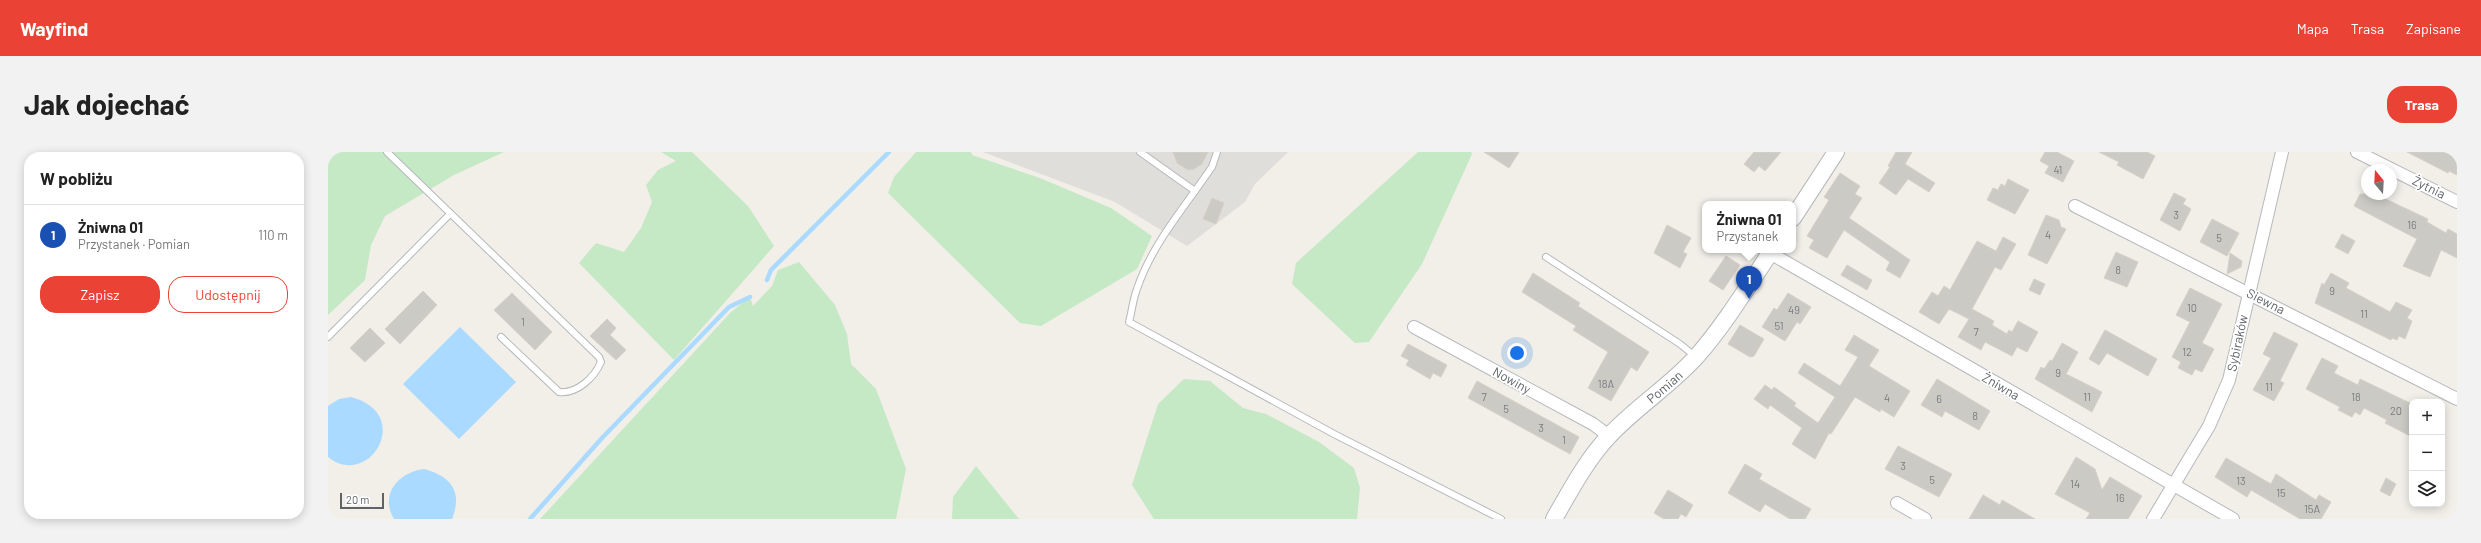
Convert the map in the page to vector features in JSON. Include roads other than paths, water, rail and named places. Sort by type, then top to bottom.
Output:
[{"type":"street","points":[[1796,213],[1836,152]]},
{"type":"street","name":"Sybiraków","points":[[2152,519],[2220,404],[2229,380],[2248,292],[2282,152]]},
{"type":"street","name":"Żytnia","points":[[2357,152],[2457,202]]},
{"type":"street","name":"Siewna","points":[[2075,206],[2248,292],[2457,399]]},
{"type":"street","name":"Pomian","points":[[1554,519],[1609,436],[1668,385],[1696,358],[1742,297],[1770,253]]},
{"type":"street","name":"Żniwna","points":[[1773,253],[2232,519]]},
{"type":"street","name":"Nowiny","points":[[1414,326],[1593,424],[1609,436]]},
{"type":"street","points":[[1896,503],[1924,519]]},
{"type":"lane","points":[[387,152],[599,357],[601,362],[595,372],[578,389],[559,392],[555,390],[501,337]]},
{"type":"lane","points":[[1140,152],[1195,191]]},
{"type":"lane","points":[[1217,152],[1212,167],[1166,230],[1137,288],[1129,322],[1334,434],[1501,519]]},
{"type":"lane","points":[[328,337],[450,214]]},
{"type":"lane","points":[[1546,257],[1680,344],[1696,358]]},
{"type":"water","points":[[460,327],[516,382],[459,439],[403,384]]},
{"type":"water","points":[[351,397],[370,406],[380,418],[383,432],[379,446],[370,457],[358,464],[343,465],[328,457],[328,406],[339,399]]},
{"type":"water","points":[[424,469],[441,476],[452,486],[456,501],[452,519],[394,519],[390,510],[389,501],[390,493],[394,486],[407,475]]},
{"type":"waterway","points":[[767,280],[771,270],[889,152]]},
{"type":"waterway","points":[[530,519],[602,438],[729,307],[750,297]]},
{"type":"place","name":"Żniwna 01","points":[[1749,299]]}]
